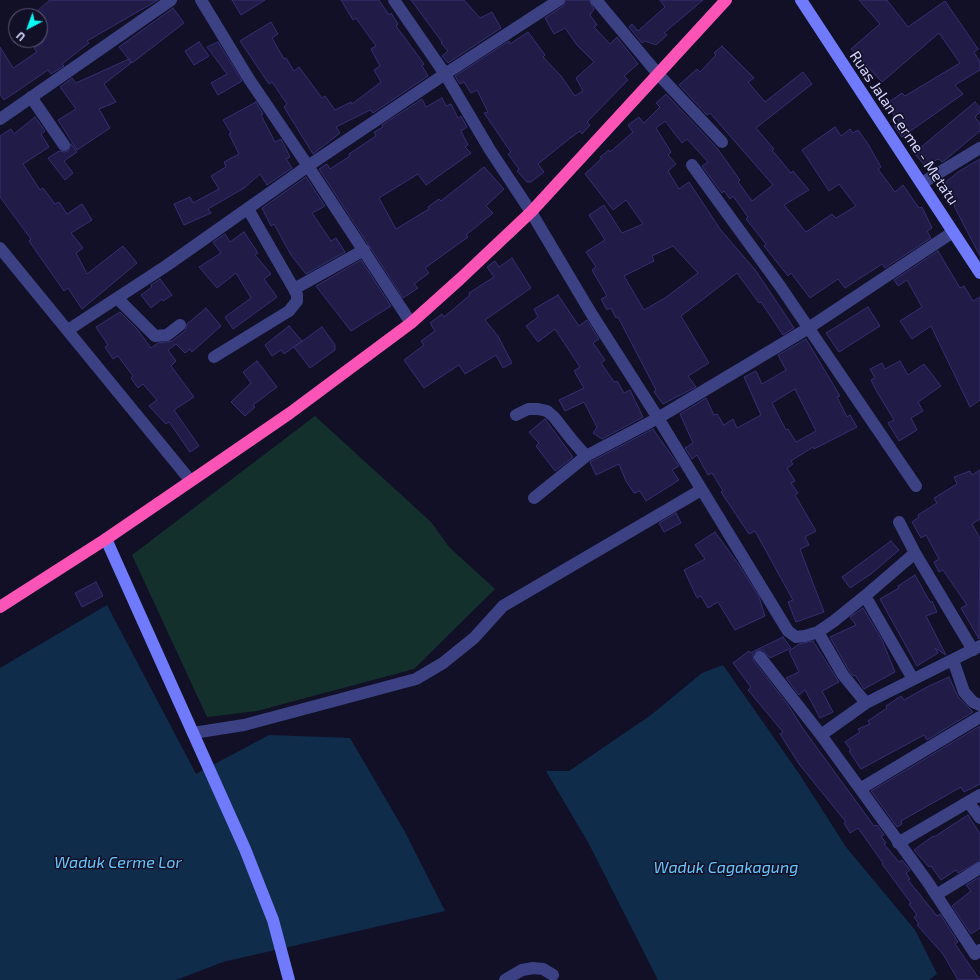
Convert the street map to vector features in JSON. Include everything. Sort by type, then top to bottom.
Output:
[{"type":"highway","points":[[0,607],[106,539],[190,480],[290,413],[411,323],[531,212],[726,0]]},
{"type":"main road","name":"Ruas Jalan Cerme - Metatu","points":[[801,0],[980,273]]},
{"type":"main road","points":[[106,539],[245,849],[273,920],[289,980]]},
{"type":"street","points":[[0,119],[171,0]]},
{"type":"street","points":[[201,0],[249,79],[364,250],[411,323]]},
{"type":"street","points":[[394,0],[445,74],[490,150],[531,212],[591,313],[658,418],[788,631],[796,637],[818,632],[865,596],[915,553]]},
{"type":"street","points":[[68,330],[248,209],[308,166],[559,0]]},
{"type":"street","points":[[596,0],[658,74],[722,142]]},
{"type":"street","points":[[31,97],[64,145]]},
{"type":"street","points":[[922,184],[980,148]]},
{"type":"street","points":[[692,165],[780,286],[807,329],[916,486]]},
{"type":"street","points":[[214,357],[288,311],[298,301],[294,289],[248,209]]},
{"type":"street","points":[[534,498],[586,456],[658,418],[807,329],[953,232]]},
{"type":"street","points":[[0,248],[190,480]]},
{"type":"street","points":[[294,289],[364,250]]},
{"type":"street","points":[[117,298],[155,336],[167,335],[180,325]]},
{"type":"street","points":[[516,416],[528,409],[546,411],[554,417],[586,456]]},
{"type":"street","points":[[193,733],[244,725],[416,679],[443,662],[474,638],[503,606],[701,490]]},
{"type":"street","points":[[820,735],[866,703],[976,648],[915,553],[899,522]]},
{"type":"street","points":[[865,596],[913,679]]},
{"type":"street","points":[[818,632],[843,675],[866,703]]},
{"type":"street","points":[[760,657],[860,789],[978,955]]},
{"type":"street","points":[[953,660],[964,692],[974,702],[980,705]]},
{"type":"street","points":[[860,789],[980,717]]},
{"type":"street","points":[[898,843],[980,795]]},
{"type":"street","points":[[968,802],[980,818]]},
{"type":"street","points":[[936,895],[980,868]]},
{"type":"street","points":[[505,980],[522,970],[533,968],[544,969],[553,975]]},
{"type":"green space","points":[[315,416],[431,522],[449,547],[495,589],[414,669],[257,711],[207,717],[132,555]]},
{"type":"water","name":"Waduk Cerme Lor","points":[[107,605],[196,774],[269,735],[350,738],[405,832],[445,911],[223,962],[176,980],[0,980],[0,668]]},
{"type":"water","name":"Waduk Cagakagung","points":[[723,665],[800,775],[846,847],[915,930],[937,974],[929,980],[658,980],[589,844],[546,771],[569,771],[651,715],[702,673]]},
{"type":"building","points":[[50,0],[158,0],[87,41],[89,43],[62,64],[64,66],[51,74],[48,70],[4,100],[0,94],[0,47],[13,68],[37,52],[34,48],[48,48],[48,8],[40,8]]},
{"type":"building","points":[[232,0],[265,0],[241,15]]},
{"type":"building","points":[[341,0],[379,0],[389,15],[391,13],[398,24],[396,26],[424,64],[422,66],[428,76],[373,113],[370,110],[336,127],[340,133],[313,154],[284,107],[287,104],[272,82],[269,84],[240,41],[271,22],[278,34],[272,38],[284,59],[286,58],[294,71],[299,67],[322,98],[325,96],[335,110],[351,102],[352,104],[381,82],[374,70],[380,66],[371,49],[376,46],[356,18],[353,20]]},
{"type":"building","points":[[411,0],[464,0],[480,18],[492,12],[501,28],[448,63],[442,56],[448,51]]},
{"type":"building","points":[[566,0],[589,0],[594,9],[590,15],[597,25],[594,27],[610,44],[617,37],[638,64],[624,76],[628,80],[587,122],[590,125],[582,134],[580,131],[538,164],[544,172],[531,182],[527,182],[517,171],[519,169],[508,154],[511,152],[484,113],[488,112],[477,90],[471,93],[464,82],[460,84],[455,76],[509,41],[510,44],[528,32],[545,55],[543,57],[561,76],[575,96],[583,91],[576,78],[594,62],[577,45],[565,28],[554,34],[545,18],[563,6]]},
{"type":"building","points":[[660,0],[703,0],[664,33],[667,35],[656,45],[645,41],[642,43],[629,27],[632,24],[638,31],[665,7]]},
{"type":"building","points":[[859,0],[887,0],[908,27],[945,1],[978,49],[974,52],[980,62],[980,70],[955,85],[963,94],[902,137],[894,126],[899,122],[886,104],[902,93],[905,96],[960,63],[939,33],[882,82],[851,49],[880,24]]},
{"type":"building","points":[[173,8],[184,23],[132,63],[119,47]]},
{"type":"building","points":[[199,42],[209,56],[194,65],[185,51]]},
{"type":"building","points":[[218,42],[242,81],[218,95],[211,83],[227,74],[207,47]]},
{"type":"building","points":[[722,46],[754,78],[748,82],[765,102],[803,72],[812,84],[756,128],[774,149],[772,150],[791,173],[793,171],[809,190],[784,205],[806,232],[832,214],[836,218],[856,206],[839,184],[829,191],[802,150],[835,127],[841,136],[850,129],[853,133],[858,130],[881,167],[878,169],[895,192],[903,185],[919,208],[922,207],[932,228],[927,231],[931,238],[885,268],[882,264],[845,288],[838,279],[810,298],[791,273],[788,276],[764,246],[766,244],[746,219],[748,217],[733,196],[730,199],[724,191],[722,193],[704,169],[702,166],[708,162],[687,139],[682,143],[665,121],[656,128],[671,152],[668,155],[676,164],[668,171],[679,189],[689,182],[720,229],[756,271],[794,328],[783,335],[761,302],[759,303],[737,273],[681,316],[709,363],[688,376],[696,387],[663,404],[654,392],[656,390],[618,317],[616,318],[611,308],[607,310],[601,299],[607,296],[592,270],[596,267],[586,252],[605,240],[589,215],[604,205],[622,233],[643,224],[626,200],[613,210],[585,174],[602,158],[600,157],[609,150],[610,152],[633,132],[628,125],[639,117],[644,123],[660,107],[656,103],[666,94],[717,148],[740,180],[738,182],[752,201],[773,185],[710,113],[707,115],[679,85],[697,69],[700,72],[716,55],[714,53]],"holes":[[[673,246],[698,273],[665,298],[644,310],[624,276],[654,261],[652,256]]]},
{"type":"building","points":[[129,59],[131,63],[104,84],[116,102],[99,109],[110,128],[77,150],[58,120],[76,109],[60,87],[72,78],[76,83]]},
{"type":"building","points":[[442,98],[446,106],[451,104],[458,118],[461,116],[467,127],[461,131],[468,145],[465,147],[471,153],[426,185],[418,174],[379,198],[396,229],[429,209],[428,207],[439,199],[441,201],[484,167],[504,189],[486,206],[493,213],[466,235],[468,237],[425,268],[429,273],[414,284],[418,288],[403,298],[319,169],[327,164],[330,169],[350,156],[349,154],[376,136],[374,132],[383,127],[382,125],[422,99],[426,107]]},
{"type":"building","points":[[256,102],[275,142],[281,139],[290,157],[286,159],[292,168],[267,185],[260,174],[244,188],[208,209],[211,213],[184,225],[174,204],[190,197],[193,203],[219,189],[211,176],[226,167],[224,162],[239,154],[229,134],[231,133],[223,120]]},
{"type":"building","points":[[975,102],[980,108],[980,112],[975,117],[980,124],[980,131],[945,160],[942,162],[939,159],[936,160],[927,168],[914,153]]},
{"type":"building","points":[[35,117],[45,131],[41,134],[49,147],[23,164],[40,190],[43,188],[55,204],[59,202],[67,214],[82,204],[92,220],[71,233],[83,248],[76,253],[87,274],[123,246],[137,263],[82,309],[68,288],[64,291],[29,241],[31,239],[0,197],[0,136],[11,129],[14,134]]},
{"type":"building","points":[[71,144],[77,152],[64,161],[73,173],[65,180],[48,158],[59,151],[68,151]]},
{"type":"building","points":[[980,159],[980,256],[954,206],[955,205],[940,187],[958,172]]},
{"type":"building","points":[[306,177],[325,206],[312,213],[331,241],[336,238],[345,252],[306,274],[291,255],[274,224],[271,226],[262,208]]},
{"type":"building","points":[[244,232],[258,253],[255,255],[271,274],[264,279],[277,297],[233,329],[225,317],[251,298],[236,273],[217,288],[199,267],[221,253],[213,242],[225,234],[230,242]]},
{"type":"building","points":[[938,251],[960,288],[964,286],[973,301],[980,297],[980,400],[970,407],[931,326],[912,339],[900,321],[922,307],[907,280],[898,286],[894,280]]},
{"type":"building","points":[[512,258],[531,288],[485,320],[498,336],[512,363],[503,368],[496,355],[465,374],[459,365],[424,388],[404,360],[424,345],[421,341],[435,331],[430,323],[442,314],[444,317],[470,295],[469,293],[494,277],[487,267],[495,261],[499,267]]},
{"type":"building","points":[[361,260],[391,306],[351,331],[316,286]]},
{"type":"building","points":[[160,279],[172,295],[163,301],[162,299],[151,308],[141,295],[152,287],[151,285]]},
{"type":"building","points":[[558,295],[579,326],[587,320],[599,339],[593,343],[605,360],[601,363],[614,382],[617,381],[624,393],[630,390],[643,417],[602,439],[593,433],[597,427],[584,402],[565,411],[559,400],[584,388],[574,371],[580,367],[555,329],[538,342],[526,326],[538,317],[534,309]]},
{"type":"building","points":[[868,307],[880,326],[839,352],[826,333]]},
{"type":"building","points":[[206,308],[221,326],[192,352],[190,349],[185,353],[176,344],[168,350],[176,361],[171,366],[194,397],[174,410],[199,446],[190,452],[169,422],[166,424],[149,406],[157,400],[143,384],[138,388],[131,378],[133,376],[118,356],[113,359],[105,347],[108,345],[96,327],[120,312],[137,329],[151,348],[158,343],[172,341],[185,331],[187,324]]},
{"type":"building","points":[[289,326],[302,341],[284,354],[281,350],[272,356],[265,345]]},
{"type":"building","points":[[322,327],[335,345],[335,350],[310,368],[294,347]]},
{"type":"building","points":[[806,339],[840,396],[837,397],[847,417],[850,415],[857,427],[814,449],[813,447],[791,461],[793,464],[787,468],[795,481],[791,483],[798,493],[795,495],[816,531],[805,537],[809,545],[800,549],[824,612],[796,622],[788,602],[793,600],[755,531],[749,534],[721,492],[723,491],[712,473],[708,475],[697,455],[692,459],[685,448],[693,443],[680,414],[706,398],[714,415],[717,414],[724,425],[733,419],[737,428],[761,415],[744,377],[756,371],[762,384],[786,370],[778,355]],"holes":[[[795,389],[816,431],[796,442],[788,429],[786,430],[772,403]]]},
{"type":"building","points":[[257,361],[277,387],[253,405],[255,407],[245,416],[231,402],[251,383],[243,372]]},
{"type":"building","points":[[900,361],[908,375],[924,364],[941,386],[918,402],[923,411],[911,418],[917,430],[899,441],[888,423],[894,420],[871,380],[875,378],[870,369],[882,363],[885,369]]},
{"type":"building","points":[[545,419],[573,457],[555,471],[536,446],[539,443],[529,432]]},
{"type":"building","points":[[653,429],[679,466],[672,470],[679,480],[646,501],[640,491],[634,493],[626,481],[619,464],[596,475],[590,462]]},
{"type":"building","points":[[980,470],[980,519],[972,524],[980,538],[979,639],[961,608],[967,605],[943,570],[939,572],[934,562],[939,559],[926,535],[921,538],[912,522],[919,517],[918,515],[937,503],[934,498],[957,484],[954,477],[970,471],[972,475]]},
{"type":"building","points":[[676,513],[681,523],[664,532],[659,523]]},
{"type":"building","points":[[715,532],[739,565],[759,597],[765,616],[735,630],[718,602],[708,608],[701,596],[697,598],[684,570],[705,559],[695,545]]},
{"type":"building","points":[[891,541],[899,550],[871,574],[850,588],[842,577]]},
{"type":"building","points":[[915,575],[930,602],[932,601],[937,612],[926,616],[946,655],[935,648],[938,653],[917,666],[880,599],[899,588],[898,586]]},
{"type":"building","points":[[96,582],[103,596],[82,607],[75,593]]},
{"type":"building","points":[[863,608],[882,640],[895,672],[864,689],[855,675],[853,676],[849,671],[830,637],[856,625],[850,617]]},
{"type":"building","points":[[783,637],[791,648],[770,658],[763,650],[759,650],[753,654],[754,661],[788,705],[804,730],[874,826],[877,825],[884,835],[881,836],[886,843],[884,844],[899,862],[902,860],[910,870],[906,873],[910,879],[908,880],[937,916],[940,914],[958,942],[955,944],[980,980],[958,980],[943,954],[917,925],[919,924],[914,917],[917,915],[909,904],[911,903],[858,828],[850,833],[844,823],[846,822],[799,764],[780,734],[783,732],[748,690],[751,687],[733,663],[749,651],[750,653]]},
{"type":"building","points":[[813,641],[839,682],[822,691],[833,712],[820,718],[805,690],[799,695],[786,678],[799,672],[789,651],[799,644]]},
{"type":"building","points":[[949,677],[958,697],[973,712],[927,740],[924,735],[861,769],[845,742],[860,732],[858,729],[870,724],[868,721],[901,696],[904,700]]},
{"type":"building","points":[[980,726],[980,784],[964,792],[961,787],[901,821],[902,824],[897,827],[871,791]]},
{"type":"building","points":[[968,815],[980,834],[980,861],[958,873],[956,870],[941,880],[931,866],[929,867],[914,850],[933,836],[934,837]]},
{"type":"building","points":[[980,877],[980,928],[971,934],[952,906],[971,891],[966,885]]}]
